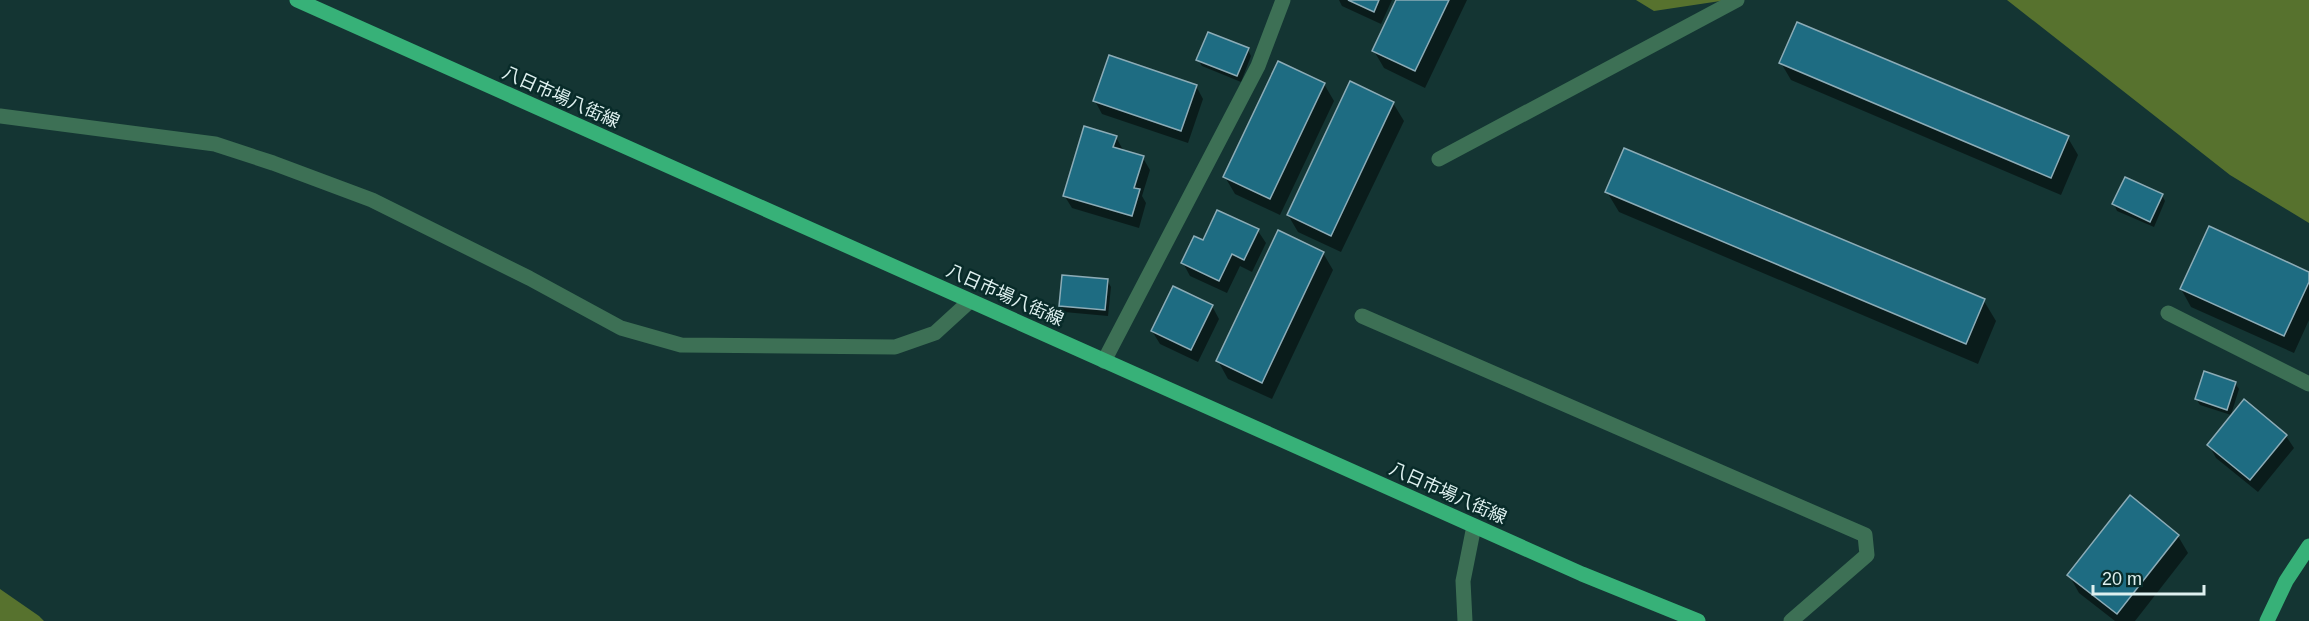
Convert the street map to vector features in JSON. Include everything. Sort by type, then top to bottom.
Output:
[{"type":"main road","name":"八日市場八街線","points":[[297,0],[1582,574],[1698,621]]},
{"type":"main road","points":[[2266,621],[2286,581],[2309,546]]},
{"type":"street","points":[[1104,361],[1258,66],[1283,0]]},
{"type":"street","points":[[1439,159],[1737,0]]},
{"type":"street","points":[[0,116],[215,144],[273,163],[372,200],[530,278],[621,328],[681,345],[895,347],[935,333],[970,301]]},
{"type":"street","points":[[2168,313],[2309,384]]},
{"type":"street","points":[[1362,316],[1865,535],[1867,555],[1791,621]]},
{"type":"street","points":[[1465,621],[1463,581],[1474,526]]},
{"type":"green space","points":[[1636,0],[1727,0],[1654,11]]},
{"type":"green space","points":[[2007,0],[2309,0],[2309,223],[2230,175]]},
{"type":"green space","points":[[0,589],[39,616],[44,621],[0,621]]},
{"type":"building","points":[[1348,0],[1379,0],[1374,12]]},
{"type":"building","points":[[1396,0],[1449,0],[1415,71],[1372,51]]},
{"type":"building","points":[[1797,22],[2069,136],[2051,178],[1779,63]]},
{"type":"building","points":[[1208,32],[1249,48],[1237,76],[1196,60]]},
{"type":"building","points":[[1109,55],[1197,85],[1181,131],[1093,101]]},
{"type":"building","points":[[1278,61],[1325,83],[1270,199],[1223,177]]},
{"type":"building","points":[[1350,81],[1394,102],[1331,236],[1287,215]]},
{"type":"building","points":[[1084,126],[1117,136],[1113,147],[1144,156],[1134,188],[1140,189],[1132,216],[1063,196]]},
{"type":"building","points":[[1624,148],[1985,299],[1966,344],[1605,192]]},
{"type":"building","points":[[2125,177],[2163,194],[2150,222],[2112,204]]},
{"type":"building","points":[[1217,210],[1259,229],[1244,260],[1232,254],[1219,281],[1181,263],[1194,236],[1203,240]]},
{"type":"building","points":[[2209,226],[2309,272],[2309,282],[2284,336],[2180,289]]},
{"type":"building","points":[[1278,230],[1324,252],[1262,383],[1216,361]]},
{"type":"building","points":[[1062,275],[1108,279],[1105,310],[1059,306]]},
{"type":"building","points":[[1173,286],[1213,305],[1191,350],[1151,331]]},
{"type":"building","points":[[2204,371],[2236,382],[2227,410],[2195,399]]},
{"type":"building","points":[[2244,399],[2287,435],[2250,480],[2207,445]]},
{"type":"building","points":[[2130,495],[2179,535],[2117,614],[2067,575]]}]
